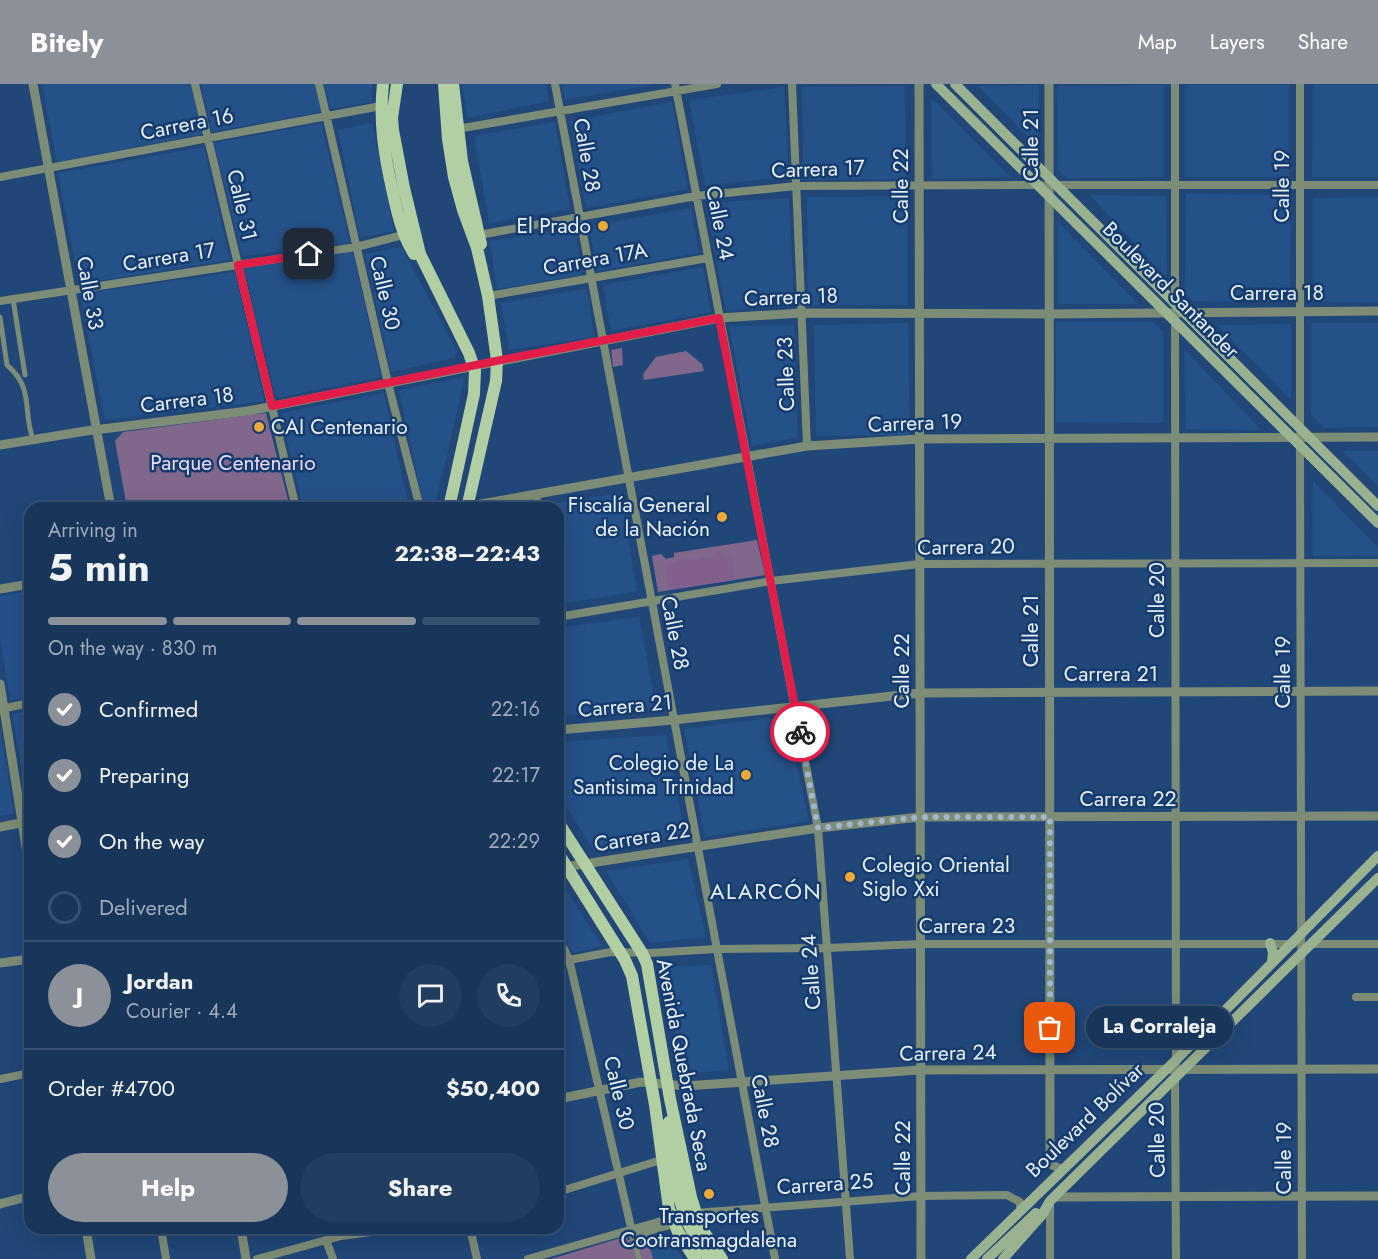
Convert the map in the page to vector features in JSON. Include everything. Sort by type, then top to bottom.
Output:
[{"type":"main road","points":[[383,84],[381,106],[383,147],[410,229]]},
{"type":"main road","points":[[397,84],[392,118],[393,130],[412,252],[435,285],[474,365],[474,394],[450,502]]},
{"type":"main road","points":[[444,84],[448,139],[454,177],[477,248],[488,296]]},
{"type":"main road","points":[[453,84],[462,161],[480,235],[497,360],[496,381],[466,502]]},
{"type":"main road","name":"Boulevard Santander","points":[[936,84],[1048,186],[1175,312],[1300,437],[1378,523]]},
{"type":"main road","name":"Boulevard Santander","points":[[955,84],[1048,186]]},
{"type":"main road","name":"Boulevard Santander","points":[[1300,437],[1378,506]]},
{"type":"main road","name":"Avenida Quebrada Seca","points":[[564,832],[642,953],[649,971],[670,1099],[695,1213],[700,1226],[722,1259]]},
{"type":"main road","name":"Boulevard Bolívar","points":[[1003,1259],[1042,1215],[1052,1199],[1176,1069],[1301,944],[1378,856]]},
{"type":"main road","name":"Avenida Quebrada Seca","points":[[564,870],[620,952],[632,976],[673,1221],[694,1259]]},
{"type":"main road","name":"Boulevard Bolívar","points":[[971,1259],[1063,1170],[1176,1069],[1272,962],[1301,944],[1378,878]]},
{"type":"main road","points":[[1270,943],[1274,952],[1272,962]]},
{"type":"main road","points":[[670,1099],[671,1157],[678,1197],[692,1234],[709,1259]]},
{"type":"main road","points":[[987,1259],[1052,1199]]},
{"type":"street","name":"Calle 33","points":[[33,84],[110,502]]},
{"type":"street","name":"Calle 31","points":[[195,84],[295,502]]},
{"type":"street","name":"Calle 30","points":[[319,84],[388,383],[418,502]]},
{"type":"street","name":"Calle 28","points":[[555,84],[774,1259]]},
{"type":"street","points":[[457,129],[676,88],[717,84]]},
{"type":"street","name":"Calle 23","points":[[792,84],[807,446]]},
{"type":"street","name":"Calle 22","points":[[919,84],[921,1259]]},
{"type":"street","name":"Calle 21","points":[[1048,84],[1050,1160],[1052,1165],[1063,1170]]},
{"type":"street","name":"Calle 20","points":[[1174,84],[1176,1259]]},
{"type":"street","name":"Calle 19","points":[[1300,84],[1302,1259]]},
{"type":"street","name":"Calle 24","points":[[676,88],[818,828],[850,1259]]},
{"type":"street","name":"Carrera 16","points":[[0,177],[381,106]]},
{"type":"street","name":"Carrera 17","points":[[480,235],[696,196],[796,186],[1378,185]]},
{"type":"street","name":"Carrera 17","points":[[0,301],[356,247],[410,229]]},
{"type":"street","name":"Carrera 17A","points":[[488,296],[708,258]]},
{"type":"street","points":[[13,299],[25,375]]},
{"type":"street","name":"Carrera 18","points":[[0,445],[272,406],[719,318],[802,313],[1049,314],[1378,311]]},
{"type":"street","points":[[0,317],[7,365],[15,372],[26,392],[33,439]]},
{"type":"street","name":"Carrera 19","points":[[497,502],[807,446],[919,439],[1378,437]]},
{"type":"street","points":[[536,495],[537,502]]},
{"type":"street","name":"Carrera 20","points":[[564,616],[771,581],[920,564],[1378,564]]},
{"type":"street","points":[[0,589],[24,585]]},
{"type":"street","points":[[0,684],[2,708],[24,812]]},
{"type":"street","name":"Carrera 21","points":[[564,729],[920,693],[1378,691]]},
{"type":"street","points":[[2,708],[24,704]]},
{"type":"street","name":"Carrera 22","points":[[564,867],[818,828],[920,817],[1378,816]]},
{"type":"street","points":[[0,827],[24,822]]},
{"type":"street","name":"Carrera 23","points":[[564,960],[620,952],[920,944],[1378,944]]},
{"type":"street","name":"Calle 30","points":[[564,949],[569,959],[639,1259]]},
{"type":"street","points":[[0,963],[24,960]]},
{"type":"street","points":[[1356,997],[1378,997]]},
{"type":"street","name":"Carrera 24","points":[[564,1098],[651,1082],[669,1086],[920,1070],[1378,1069]]},
{"type":"street","points":[[0,1079],[24,1074]]},
{"type":"street","points":[[564,1190],[661,1160]]},
{"type":"street","name":"Carrera 25","points":[[695,1213],[921,1196],[1007,1195],[1020,1202],[1020,1210]]},
{"type":"street","points":[[1050,1259],[1052,1199],[1378,1196]]},
{"type":"street","points":[[0,1204],[24,1198]]},
{"type":"street","points":[[528,1259],[673,1221]]},
{"type":"street","points":[[87,1234],[91,1259]]},
{"type":"street","points":[[162,1234],[166,1259]]},
{"type":"street","points":[[242,1234],[246,1259]]},
{"type":"street","points":[[257,1259],[326,1240],[363,1234]]},
{"type":"street","points":[[471,1234],[477,1259]]},
{"type":"street","points":[[326,1240],[333,1259]]},
{"type":"shaded area","points":[[42,84],[191,84],[203,134],[57,162]]},
{"type":"shaded area","points":[[201,84],[315,84],[321,112],[212,132]]},
{"type":"shaded area","points":[[324,84],[372,84],[372,102],[330,109]]},
{"type":"shaded area","points":[[462,84],[546,84],[549,101],[468,118]]},
{"type":"shaded area","points":[[562,84],[657,84],[565,100]]},
{"type":"shaded area","points":[[1039,85],[1038,147],[978,86]]},
{"type":"shaded area","points":[[1164,85],[1164,177],[1067,178],[1058,170],[1057,86]]},
{"type":"shaded area","points":[[1185,85],[1289,85],[1289,177],[1185,177]]},
{"type":"shaded area","points":[[1313,85],[1378,85],[1378,177],[1312,177]]},
{"type":"shaded area","points":[[905,86],[906,179],[803,180],[802,87]]},
{"type":"shaded area","points":[[784,87],[789,177],[705,185],[689,100]]},
{"type":"shaded area","points":[[931,98],[1011,177],[932,179]]},
{"type":"shaded area","points":[[672,102],[688,189],[586,208],[570,121]]},
{"type":"shaded area","points":[[555,122],[570,209],[489,223],[474,136]]},
{"type":"shaded area","points":[[321,123],[350,243],[242,256],[214,143]]},
{"type":"shaded area","points":[[372,123],[394,231],[360,238],[338,130]]},
{"type":"shaded area","points":[[204,147],[230,260],[79,284],[58,173]]},
{"type":"shaded area","points":[[1186,194],[1291,195],[1290,302],[1193,301],[1185,293]]},
{"type":"shaded area","points":[[1090,195],[1166,196],[1167,279]]},
{"type":"shaded area","points":[[907,196],[907,305],[808,305],[807,197]]},
{"type":"shaded area","points":[[1378,197],[1378,302],[1313,302],[1313,198]]},
{"type":"shaded area","points":[[789,198],[794,303],[726,311],[706,203]]},
{"type":"shaded area","points":[[691,208],[699,253],[597,271],[589,226]]},
{"type":"shaded area","points":[[1058,222],[1138,304],[1058,304]]},
{"type":"shaded area","points":[[575,228],[582,275],[497,289],[490,241]]},
{"type":"shaded area","points":[[401,247],[457,351],[454,358],[391,372],[365,254]]},
{"type":"shaded area","points":[[353,252],[381,377],[276,398],[244,268]]},
{"type":"shaded area","points":[[703,267],[711,312],[611,331],[603,285]]},
{"type":"shaded area","points":[[235,272],[264,401],[105,420],[80,294]]},
{"type":"shaded area","points":[[587,289],[594,337],[509,350],[501,303]]},
{"type":"shaded area","points":[[1056,322],[1154,322],[1163,332],[1163,423],[1056,422]]},
{"type":"shaded area","points":[[908,323],[910,435],[816,436],[814,325]]},
{"type":"shaded area","points":[[1311,323],[1378,323],[1378,427],[1324,428],[1311,414]]},
{"type":"shaded area","points":[[1291,324],[1291,400],[1217,325]]},
{"type":"shaded area","points":[[794,325],[798,437],[752,446],[729,326]]},
{"type":"shaded area","points":[[1184,349],[1261,430],[1186,429]]},
{"type":"shaded area","points":[[463,377],[464,382],[436,501],[423,502],[399,390]]},
{"type":"shaded area","points":[[384,393],[408,502],[302,502],[281,413]]},
{"type":"shaded area","points":[[1342,451],[1378,451],[1378,486]]},
{"type":"shaded area","points":[[1313,481],[1378,547],[1378,555],[1313,556]]},
{"type":"shaded area","points":[[621,493],[637,591],[564,603],[564,502]]},
{"type":"shaded area","points":[[717,550],[721,550],[732,558],[734,580],[669,590],[666,573],[670,563],[684,558],[697,560],[704,556],[712,558]]},
{"type":"shaded area","points":[[24,592],[24,698],[10,700],[0,637],[0,596]]},
{"type":"shaded area","points":[[639,617],[656,708],[564,716],[564,627]]},
{"type":"shaded area","points":[[24,712],[24,781],[12,714]]},
{"type":"shaded area","name":"Colegio de La Santisima Trinidad","points":[[786,716],[809,821],[705,837],[684,729]]},
{"type":"shaded area","points":[[0,726],[14,814],[0,816]]},
{"type":"shaded area","points":[[666,735],[685,835],[594,851],[564,803],[564,742]]},
{"type":"shaded area","points":[[688,859],[706,937],[650,943],[606,871]]},
{"type":"shaded area","points":[[564,886],[602,946],[572,953],[564,936]]},
{"type":"shaded area","points":[[711,965],[729,1070],[683,1074],[664,967]]},
{"type":"shaded area","points":[[672,1243],[683,1259],[653,1259],[651,1248]]},
{"type":"green space","points":[[622,348],[623,365],[613,367],[611,350]]},
{"type":"green space","points":[[686,351],[702,364],[704,371],[644,380],[643,374],[656,357]]},
{"type":"green space","name":"Parque Centenario","points":[[266,413],[288,502],[126,502],[115,441],[123,432]]},
{"type":"green space","points":[[757,540],[765,575],[658,592],[652,556],[661,554],[666,559],[674,557],[674,553]]},
{"type":"green space","points":[[647,1235],[653,1259],[551,1259],[627,1236],[628,1240]]},
{"type":"way so far","points":[[800,732],[818,828],[920,817],[1050,817],[1050,1028]]},
{"type":"place","name":"El Prado","points":[[603,226]]},
{"type":"place","name":"CAI Centenario","points":[[259,427]]},
{"type":"place","name":"Fiscalía General de la Nación","points":[[722,517]]},
{"type":"place","name":"Colegio de La Santisima Trinidad","points":[[746,775]]},
{"type":"place","name":"Colegio Oriental Siglo Xxi","points":[[850,877]]},
{"type":"place","name":"La Corraleja","points":[[1050,1028]]},
{"type":"place","name":"Transportes Cootransmagdalena","points":[[709,1194]]},
{"type":"district","name":"ALARCÓN","points":[[766,891]]},
{"type":"route","points":[[309,254],[238,265],[272,406],[719,318],[800,732]]}]
